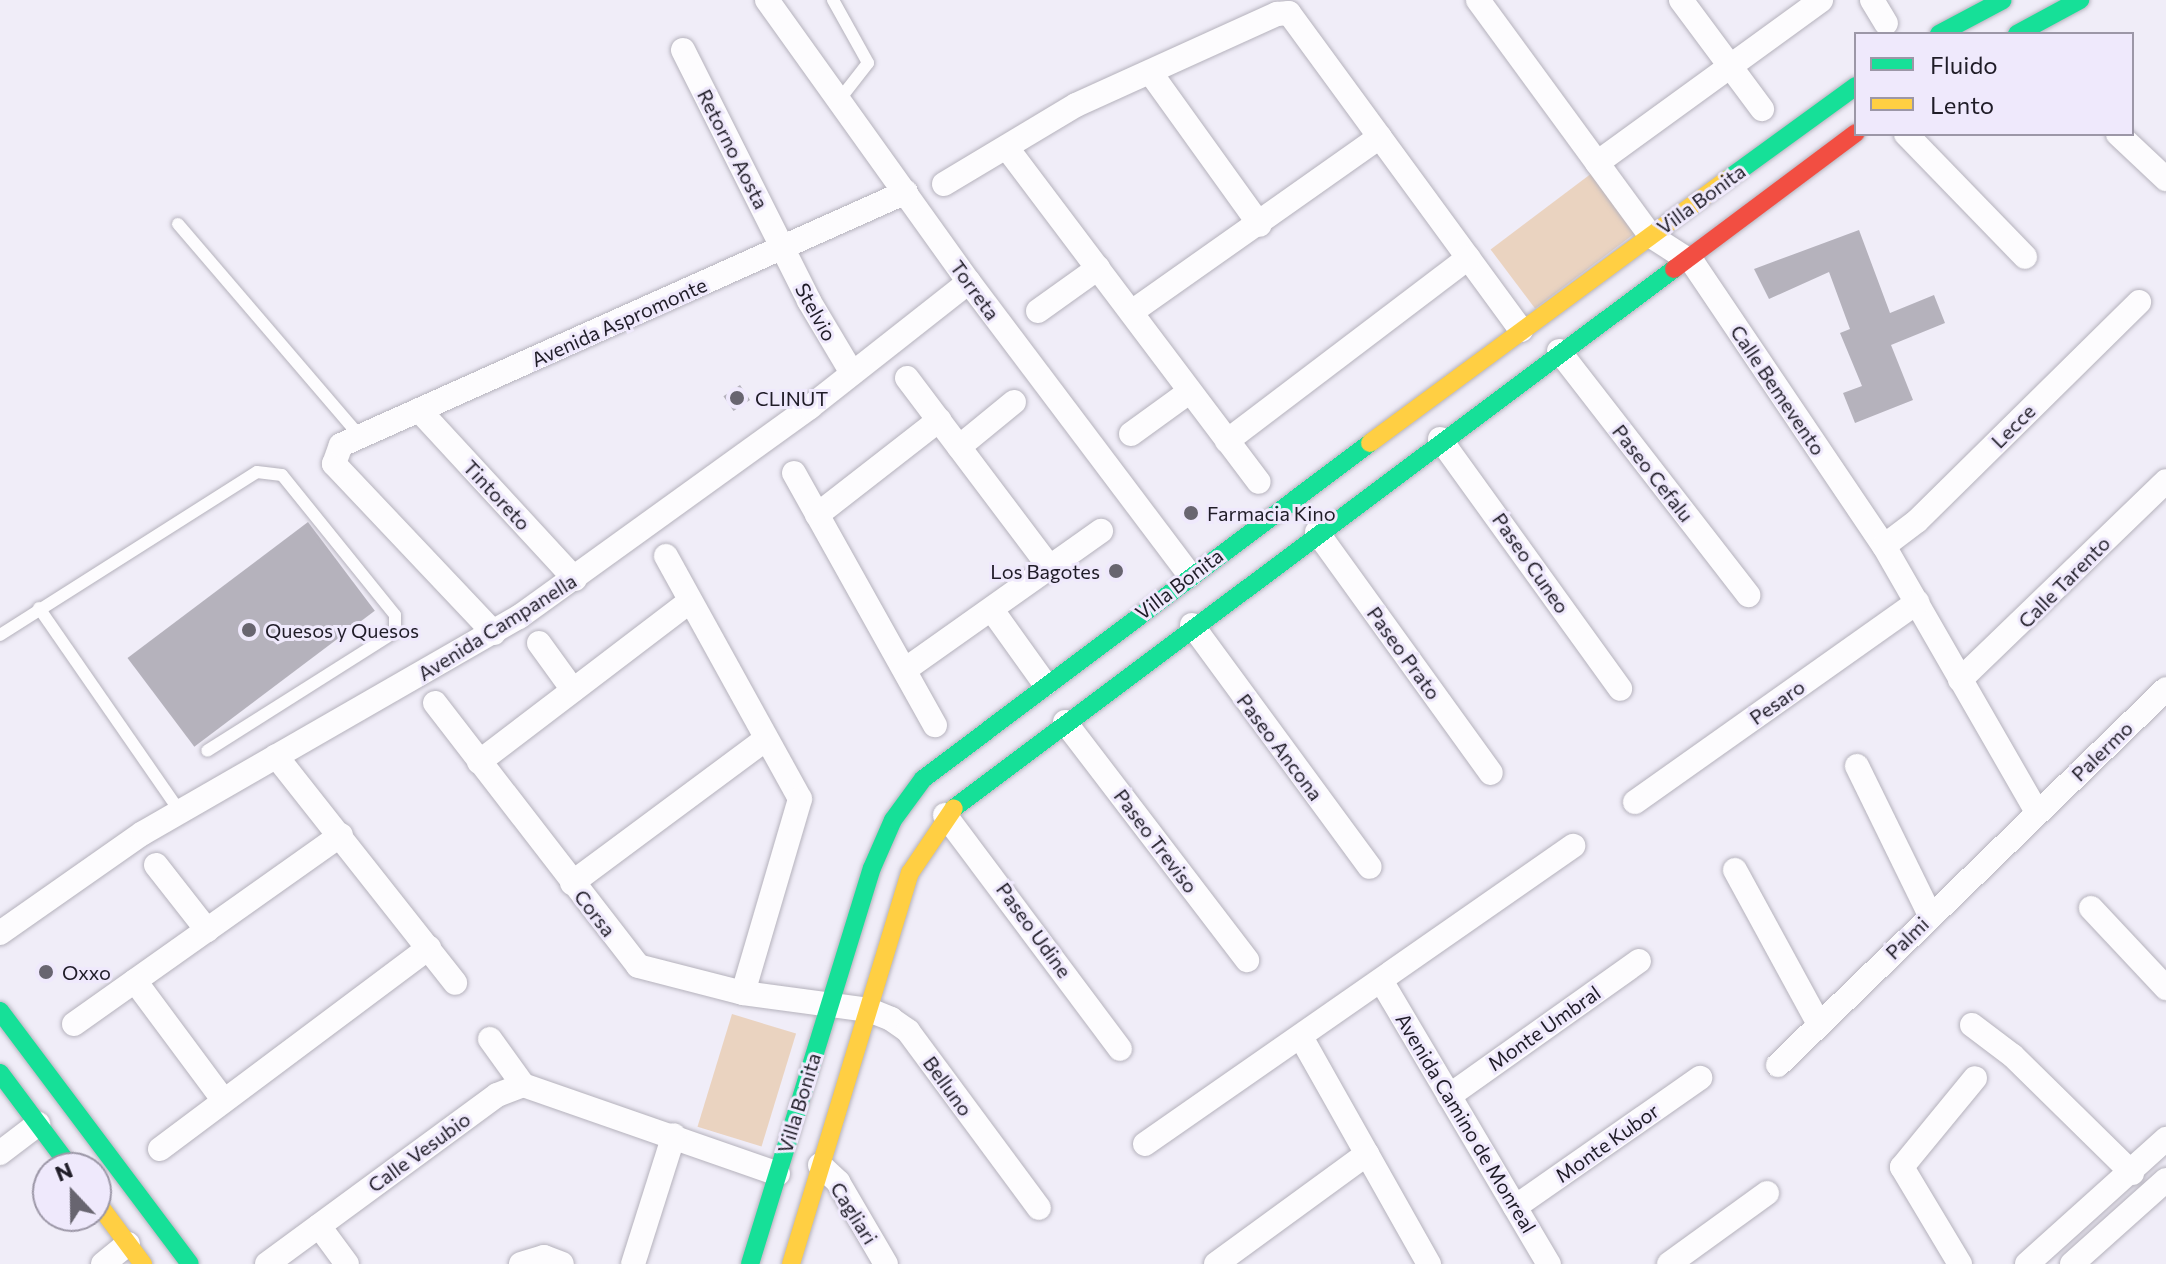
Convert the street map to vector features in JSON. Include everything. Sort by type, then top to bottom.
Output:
[{"type":"street","name":"Torreta","points":[[767,0],[969,282],[1190,575]]},
{"type":"street","name":"Calle Bemevento","points":[[1478,0],[1651,236],[1685,256],[1884,546],[2037,812]]},
{"type":"street","points":[[1681,0],[1762,109]]},
{"type":"street","points":[[1597,163],[1821,0]]},
{"type":"street","points":[[1872,0],[1886,23]]},
{"type":"street","points":[[1943,32],[2003,0]]},
{"type":"street","points":[[2021,32],[2080,0]]},
{"type":"street","points":[[944,184],[1076,105],[1277,14],[1289,13],[1521,330]]},
{"type":"street","name":"Retorno Aosta","points":[[683,50],[783,250]]},
{"type":"street","points":[[1150,72],[1260,225]]},
{"type":"street","name":"Villa Bonita","points":[[750,1264],[872,868],[908,798],[951,754],[1521,330],[1854,87]]},
{"type":"street","name":"Villa Bonita","points":[[791,1264],[910,873],[945,815],[1440,439],[1854,134]]},
{"type":"street","points":[[1908,136],[2025,257]]},
{"type":"street","points":[[2120,136],[2166,179]]},
{"type":"street","points":[[1133,311],[1260,225],[1380,137]]},
{"type":"street","points":[[1007,148],[1133,311],[1189,392],[1259,482]]},
{"type":"street","name":"Avenida Aspromonte","points":[[494,633],[334,464],[333,454],[360,436],[783,250],[906,192]]},
{"type":"street","name":"Stelvio","points":[[783,250],[852,373]]},
{"type":"street","points":[[1227,441],[1468,258]]},
{"type":"street","points":[[1038,311],[1098,268]]},
{"type":"street","name":"Avenida Campanella","points":[[0,933],[180,812],[494,633],[575,579],[969,282]]},
{"type":"street","name":"Lecce","points":[[1884,546],[1917,521],[2139,302]]},
{"type":"street","name":"Paseo Cefalu","points":[[1559,351],[1748,595]]},
{"type":"street","points":[[907,378],[1050,568]]},
{"type":"street","points":[[1131,434],[1189,392]]},
{"type":"street","points":[[959,447],[1014,402]]},
{"type":"street","name":"Tintoreto","points":[[419,410],[575,579]]},
{"type":"street","points":[[817,515],[939,420]]},
{"type":"street","name":"Paseo Cuneo","points":[[1440,439],[1620,689]]},
{"type":"street","points":[[794,473],[935,725]]},
{"type":"street","name":"Calle Tarento","points":[[1960,680],[2166,481]]},
{"type":"street","points":[[906,669],[1101,531]]},
{"type":"street","name":"Paseo Prato","points":[[1317,532],[1491,773]]},
{"type":"street","points":[[666,556],[796,790],[799,805],[743,993]]},
{"type":"street","points":[[479,762],[690,601]]},
{"type":"street","name":"Pesaro","points":[[1635,802],[1917,602]]},
{"type":"street","points":[[992,610],[1045,684]]},
{"type":"street","name":"Paseo Ancona","points":[[1192,625],[1370,867]]},
{"type":"street","points":[[539,643],[573,690]]},
{"type":"street","name":"Palermo","points":[[2037,812],[2166,689]]},
{"type":"street","name":"Corsa","points":[[435,703],[572,883],[645,970],[804,1005],[829,1004]]},
{"type":"street","name":"Paseo Treviso","points":[[1065,722],[1247,960]]},
{"type":"street","points":[[572,883],[766,739]]},
{"type":"street","points":[[276,756],[455,983]]},
{"type":"street","points":[[1857,766],[1930,915]]},
{"type":"street","name":"Palmi","points":[[1778,1065],[2037,812]]},
{"type":"street","name":"Paseo Udine","points":[[945,815],[1120,1049]]},
{"type":"street","points":[[74,1024],[341,835]]},
{"type":"street","points":[[1145,1144],[1382,982],[1573,846]]},
{"type":"street","points":[[156,865],[207,930]]},
{"type":"street","points":[[1735,870],[1819,1024]]},
{"type":"street","points":[[2091,908],[2166,988]]},
{"type":"street","points":[[160,1149],[429,948]]},
{"type":"street","name":"Monte Umbral","points":[[1449,1096],[1639,961]]},
{"type":"street","points":[[135,981],[224,1101]]},
{"type":"street","name":"Avenida Camino de Monreal","points":[[1382,982],[1549,1264]]},
{"type":"street","name":"Belluno","points":[[829,1004],[869,1010],[908,1031],[1039,1208]]},
{"type":"street","points":[[0,1011],[190,1264]]},
{"type":"street","points":[[1972,1025],[2013,1056],[2132,1173]]},
{"type":"street","points":[[1301,1037],[1429,1264]]},
{"type":"street","points":[[490,1039],[523,1085],[674,1135],[778,1174]]},
{"type":"street","points":[[0,1073],[59,1152]]},
{"type":"street","name":"Monte Kubor","points":[[1515,1207],[1700,1078]]},
{"type":"street","points":[[1960,1264],[1902,1167],[1975,1078]]},
{"type":"street","name":"Calle Vesubio","points":[[267,1264],[497,1095],[523,1085]]},
{"type":"street","points":[[0,1153],[38,1124]]},
{"type":"street","points":[[633,1264],[674,1135]]},
{"type":"street","points":[[2027,1264],[2132,1173],[2166,1139]]},
{"type":"street","points":[[1216,1264],[1367,1154]]},
{"type":"street","name":"Cagliari","points":[[820,1165],[838,1182],[886,1264]]},
{"type":"street","points":[[1669,1264],[1767,1193]]},
{"type":"street","points":[[2072,1264],[2161,1195]]},
{"type":"street","points":[[103,1264],[136,1254],[112,1222]]},
{"type":"street","points":[[319,1226],[347,1264]]},
{"type":"street","points":[[521,1264],[544,1257],[562,1264]]},
{"type":"lane","points":[[833,0],[868,63],[840,99]]},
{"type":"lane","points":[[178,224],[360,436]]},
{"type":"lane","points":[[0,635],[257,472],[282,475],[395,615],[395,632],[207,751]]},
{"type":"lane","points":[[39,608],[180,812]]},
{"type":"shaded area","points":[[1592,173],[1637,232],[1535,309],[1491,249]]},
{"type":"shaded area","points":[[732,1014],[796,1034],[762,1146],[698,1127]]},
{"type":"building","points":[[1859,230],[1890,313],[1934,295],[1945,323],[1891,345],[1913,400],[1855,423],[1843,393],[1862,386],[1840,333],[1850,329],[1829,272],[1769,299],[1754,269]]},
{"type":"building","name":"CLINUT","points":[[740,385],[750,400],[733,411],[723,396]]},
{"type":"building","name":"Quesos y Quesos","points":[[308,522],[375,611],[194,747],[128,658]]},
{"type":"traffic: fast","points":[[1943,32],[2003,0]]},
{"type":"traffic: fast","points":[[2021,32],[2080,0]]},
{"type":"traffic: fast","points":[[1728,179],[1854,87]]},
{"type":"traffic: fast","points":[[954,808],[1674,269]]},
{"type":"traffic: fast","points":[[750,1264],[872,868],[893,820],[923,779],[1370,443]]},
{"type":"traffic: fast","points":[[0,1011],[190,1264]]},
{"type":"traffic: fast","points":[[0,1073],[59,1152]]},
{"type":"traffic: slow","points":[[1370,443],[1728,179]]},
{"type":"traffic: slow","points":[[791,1264],[910,873],[954,808]]},
{"type":"traffic: slow","points":[[112,1222],[143,1264]]},
{"type":"traffic: jam","points":[[1674,269],[1854,134]]},
{"type":"place","name":"CLINUT","points":[[737,398]]},
{"type":"place","name":"Farmacia Kino","points":[[1191,513]]},
{"type":"place","name":"Los Bagotes","points":[[1116,571]]},
{"type":"place","name":"Quesos y Quesos","points":[[249,630]]},
{"type":"place","name":"Oxxo","points":[[46,972]]}]
